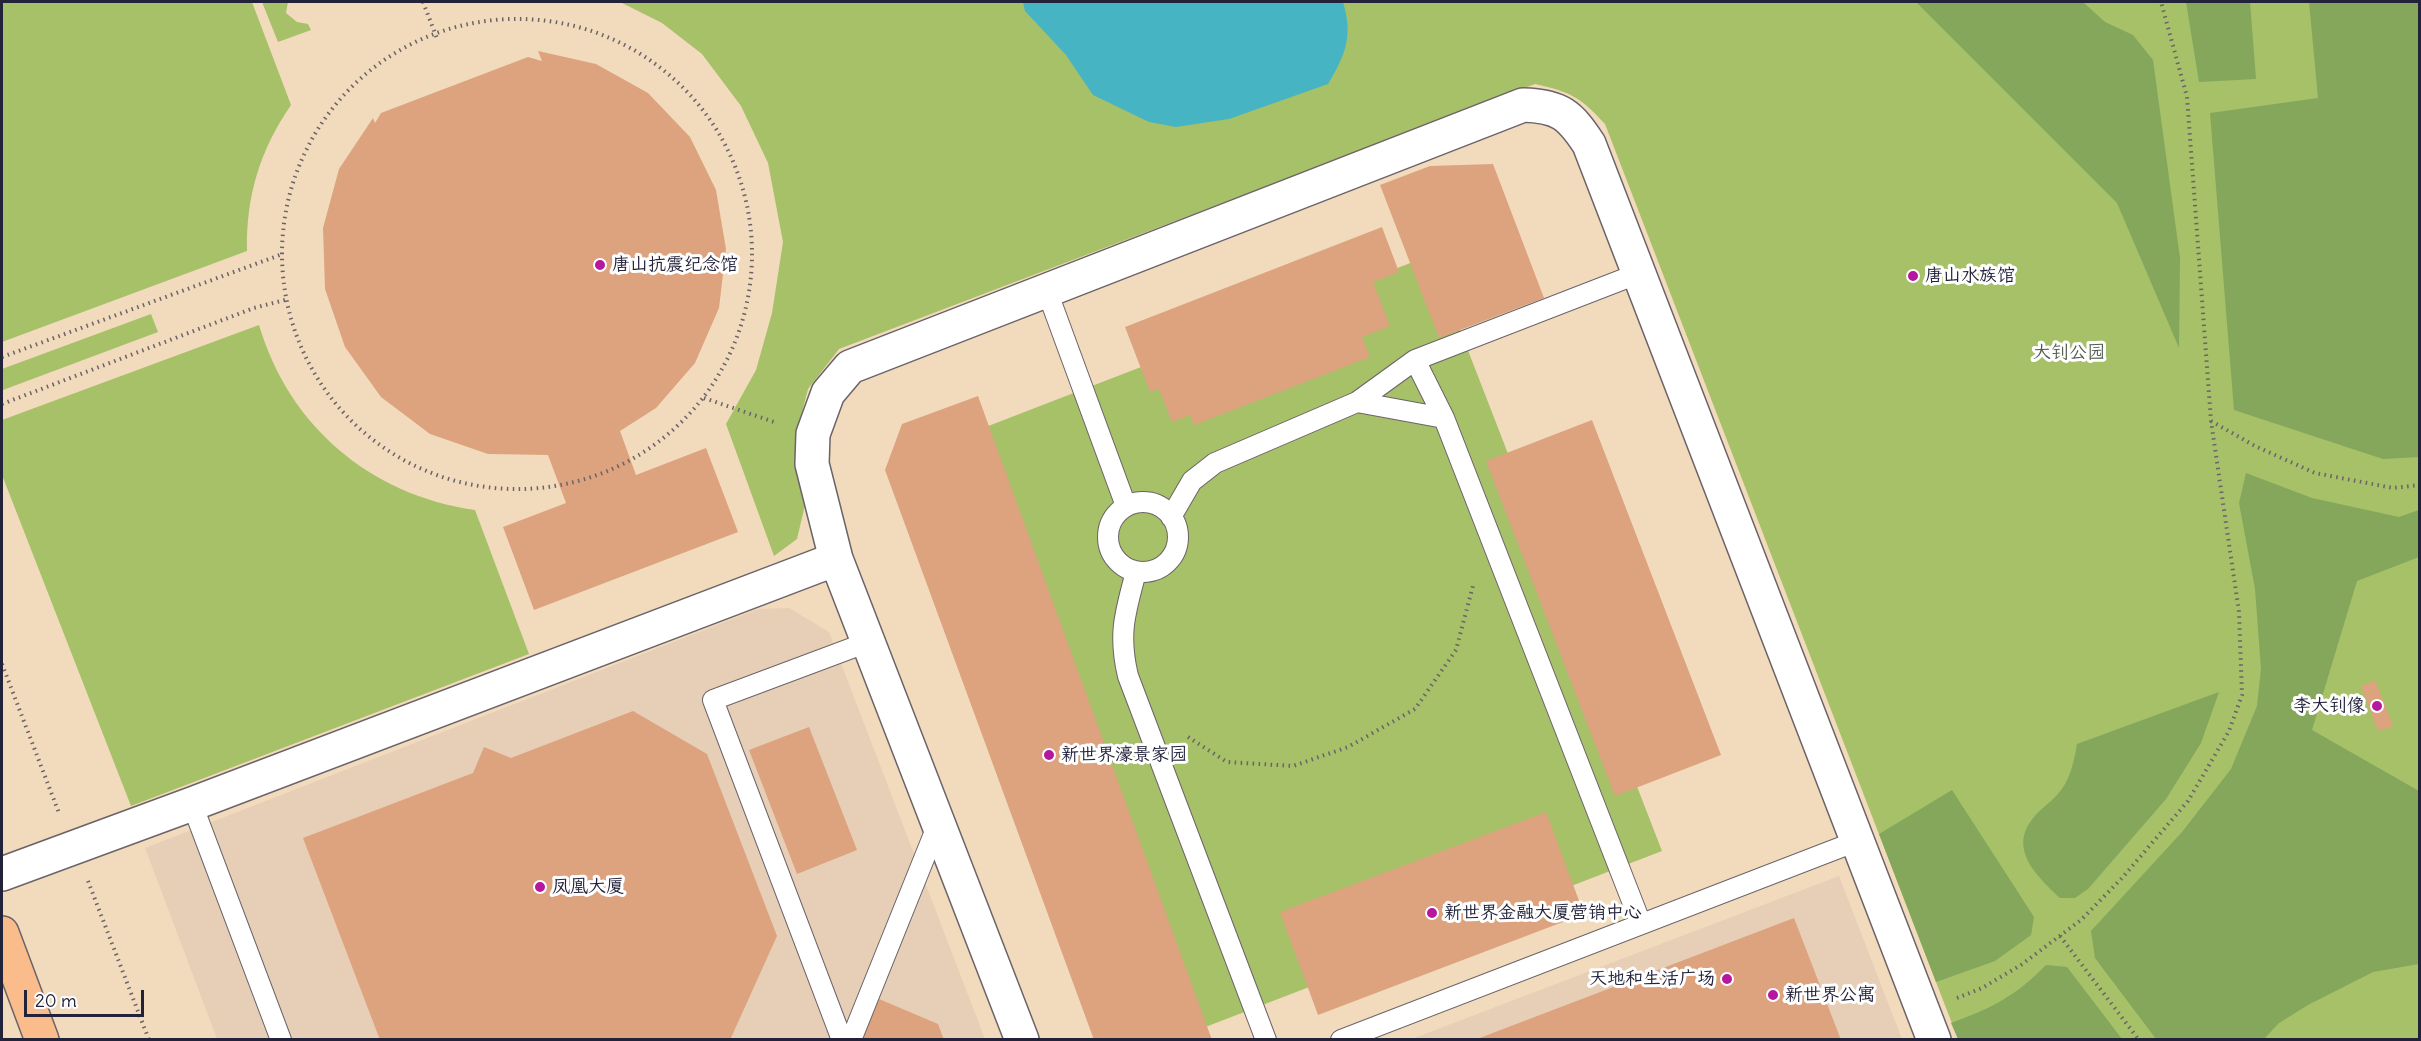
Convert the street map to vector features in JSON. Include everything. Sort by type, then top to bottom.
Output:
[{"type":"main road","points":[[2,933],[42,1040]]},
{"type":"street","points":[[1022,1040],[836,559],[812,464],[813,434],[828,393],[850,367],[1523,105],[1545,105],[1573,121],[1589,144],[1637,274],[1929,1027]]},
{"type":"street","points":[[2,874],[836,559]]},
{"type":"lane","points":[[1171,517],[1192,481],[1215,463],[1357,402],[1415,360],[1637,274]]},
{"type":"lane","points":[[1047,291],[1126,506]]},
{"type":"lane","points":[[1415,360],[1443,418],[1641,924]]},
{"type":"lane","points":[[1357,402],[1443,418]]},
{"type":"lane","points":[[1146,502],[1156,505],[1171,517],[1178,540],[1168,561],[1159,568],[1148,572],[1136,572],[1117,561],[1108,542],[1108,531],[1111,521],[1126,506],[1146,502]]},
{"type":"lane","points":[[1136,572],[1123,621],[1122,652],[1128,676],[1266,1040]]},
{"type":"lane","points":[[842,1040],[713,700],[868,642]]},
{"type":"lane","points":[[192,804],[281,1040]]},
{"type":"lane","points":[[851,1040],[938,824]]},
{"type":"lane","points":[[1341,1040],[1857,841]]},
{"type":"path","points":[[423,2],[438,41]]},
{"type":"path","points":[[1929,1027],[1945,1003],[1982,988],[2021,965],[2081,920],[2122,878],[2188,801],[2229,731],[2242,695],[2239,612],[2211,421],[2187,98],[2162,2]]},
{"type":"path","points":[[416,49],[372,66],[322,118],[290,183],[280,255],[285,300],[314,377],[369,440],[441,479],[523,492],[604,476],[674,432],[704,398],[740,331],[754,255],[742,180],[707,112],[652,58],[584,24],[508,15],[458,33]]},
{"type":"path","points":[[427,45],[448,37]]},
{"type":"path","points":[[2,357],[280,255]]},
{"type":"path","points":[[2,404],[254,308],[285,300]]},
{"type":"path","points":[[704,398],[813,434]]},
{"type":"path","points":[[2211,421],[2255,446],[2315,473],[2393,488],[2420,485]]},
{"type":"path","points":[[1188,737],[1227,762],[1293,766],[1348,747],[1415,709],[1456,650],[1474,587],[1473,576]]},
{"type":"path","points":[[2060,936],[2139,1040]]},
{"type":"shaded area","name":"凤凰大厦","points":[[789,608],[829,632],[985,1039],[217,1039],[145,848],[758,609]]},
{"type":"shaded area","points":[[1839,876],[1902,1039],[1409,1040]]},
{"type":"green space","points":[[2,2],[252,2],[291,105],[271,139],[257,174],[249,211],[247,251],[2,342]]},
{"type":"green space","points":[[262,2],[288,2],[286,13],[297,22],[308,24],[311,30],[278,42]]},
{"type":"green space","name":"大钊公园","points":[[620,2],[2419,2],[2419,1039],[1958,1039],[1605,124],[1589,107],[1558,90],[1535,84],[839,349],[808,389],[795,439],[805,505],[797,539],[774,556],[726,424],[756,370],[772,313],[783,242],[768,163],[741,106],[702,54],[662,23]]},
{"type":"green space","points":[[1916,2],[2083,2],[2105,22],[2133,35],[2153,60],[2180,258],[2179,348],[2117,203]]},
{"type":"green space","points":[[2186,2],[2250,2],[2256,79],[2199,82]]},
{"type":"green space","points":[[2309,2],[2419,2],[2419,457],[2383,459],[2234,410],[2210,113],[2318,98]]},
{"type":"green space","points":[[1431,255],[1662,851],[1195,1031],[965,435]]},
{"type":"green space","points":[[151,314],[158,332],[3,390],[2,369]]},
{"type":"green space","points":[[259,325],[273,361],[291,394],[313,424],[339,450],[368,472],[401,489],[437,502],[475,510],[529,654],[131,806],[2,475],[2,420]]},
{"type":"green space","points":[[2246,473],[2312,498],[2399,517],[2419,510],[2419,557],[2357,581],[2312,730],[2419,791],[2419,964],[2373,972],[2308,1005],[2279,1023],[2264,1039],[2156,1039],[2095,958],[2091,931],[2182,832],[2231,769],[2257,706],[2261,669],[2255,589],[2239,503]]},
{"type":"green space","points":[[2219,692],[2201,743],[2166,799],[2088,889],[2075,898],[2060,898],[2029,863],[2023,843],[2025,832],[2034,817],[2065,784],[2073,764],[2077,744]]},
{"type":"green space","points":[[1952,790],[2034,917],[2031,935],[1995,961],[1936,982],[1879,834]]},
{"type":"green space","points":[[2046,965],[2067,967],[2122,1039],[1958,1039],[1951,1023],[2003,1000]]},
{"type":"water","points":[[1023,2],[1343,2],[1347,25],[1346,44],[1328,84],[1229,119],[1176,127],[1149,122],[1093,95],[1066,55],[1025,11]]},
{"type":"building","name":"唐山抗震纪念馆","points":[[538,51],[596,64],[648,93],[690,137],[716,190],[726,249],[719,308],[695,363],[656,408],[620,431],[636,475],[706,448],[738,532],[534,610],[503,527],[566,503],[548,455],[488,454],[430,434],[381,397],[345,347],[325,289],[323,228],[339,169],[373,118],[375,123],[381,113],[528,57],[542,61]]},
{"type":"building","points":[[1493,164],[1544,298],[1439,338],[1380,185],[1430,166]]},
{"type":"building","points":[[1382,227],[1399,272],[1373,282],[1390,326],[1362,337],[1370,357],[1194,425],[1190,415],[1172,422],[1159,389],[1150,392],[1125,327]]},
{"type":"building","name":"新世界濠景家园","points":[[978,396],[1212,1040],[1094,1040],[885,470],[902,424]]},
{"type":"building","points":[[1592,420],[1721,755],[1615,796],[1486,461]]},
{"type":"building","name":"李大钊像","points":[[2375,680],[2393,726],[2378,731],[2361,686]]},
{"type":"building","name":"凤凰大厦","points":[[633,711],[707,754],[777,936],[730,1040],[380,1040],[303,838],[473,773],[484,747],[511,758]]},
{"type":"building","points":[[809,727],[857,850],[797,874],[749,750]]},
{"type":"building","name":"新世界金融大厦营销中心","points":[[1546,812],[1584,914],[1318,1015],[1280,912]]},
{"type":"building","name":"天地和生活广场","points":[[1794,918],[1841,1040],[1477,1040],[1477,1039]]},
{"type":"building","points":[[879,999],[938,1024],[944,1040],[862,1040]]},
{"type":"place","name":"唐山抗震纪念馆","points":[[600,265]]},
{"type":"place","name":"唐山水族馆","points":[[1913,276]]},
{"type":"place","name":"李大钊像","points":[[2377,706]]},
{"type":"place","name":"新世界濠景家园","points":[[1049,755]]},
{"type":"place","name":"凤凰大厦","points":[[540,887]]},
{"type":"place","name":"新世界金融大厦营销中心","points":[[1432,913]]},
{"type":"place","name":"天地和生活广场","points":[[1727,979]]},
{"type":"place","name":"新世界公寓","points":[[1773,995]]}]
